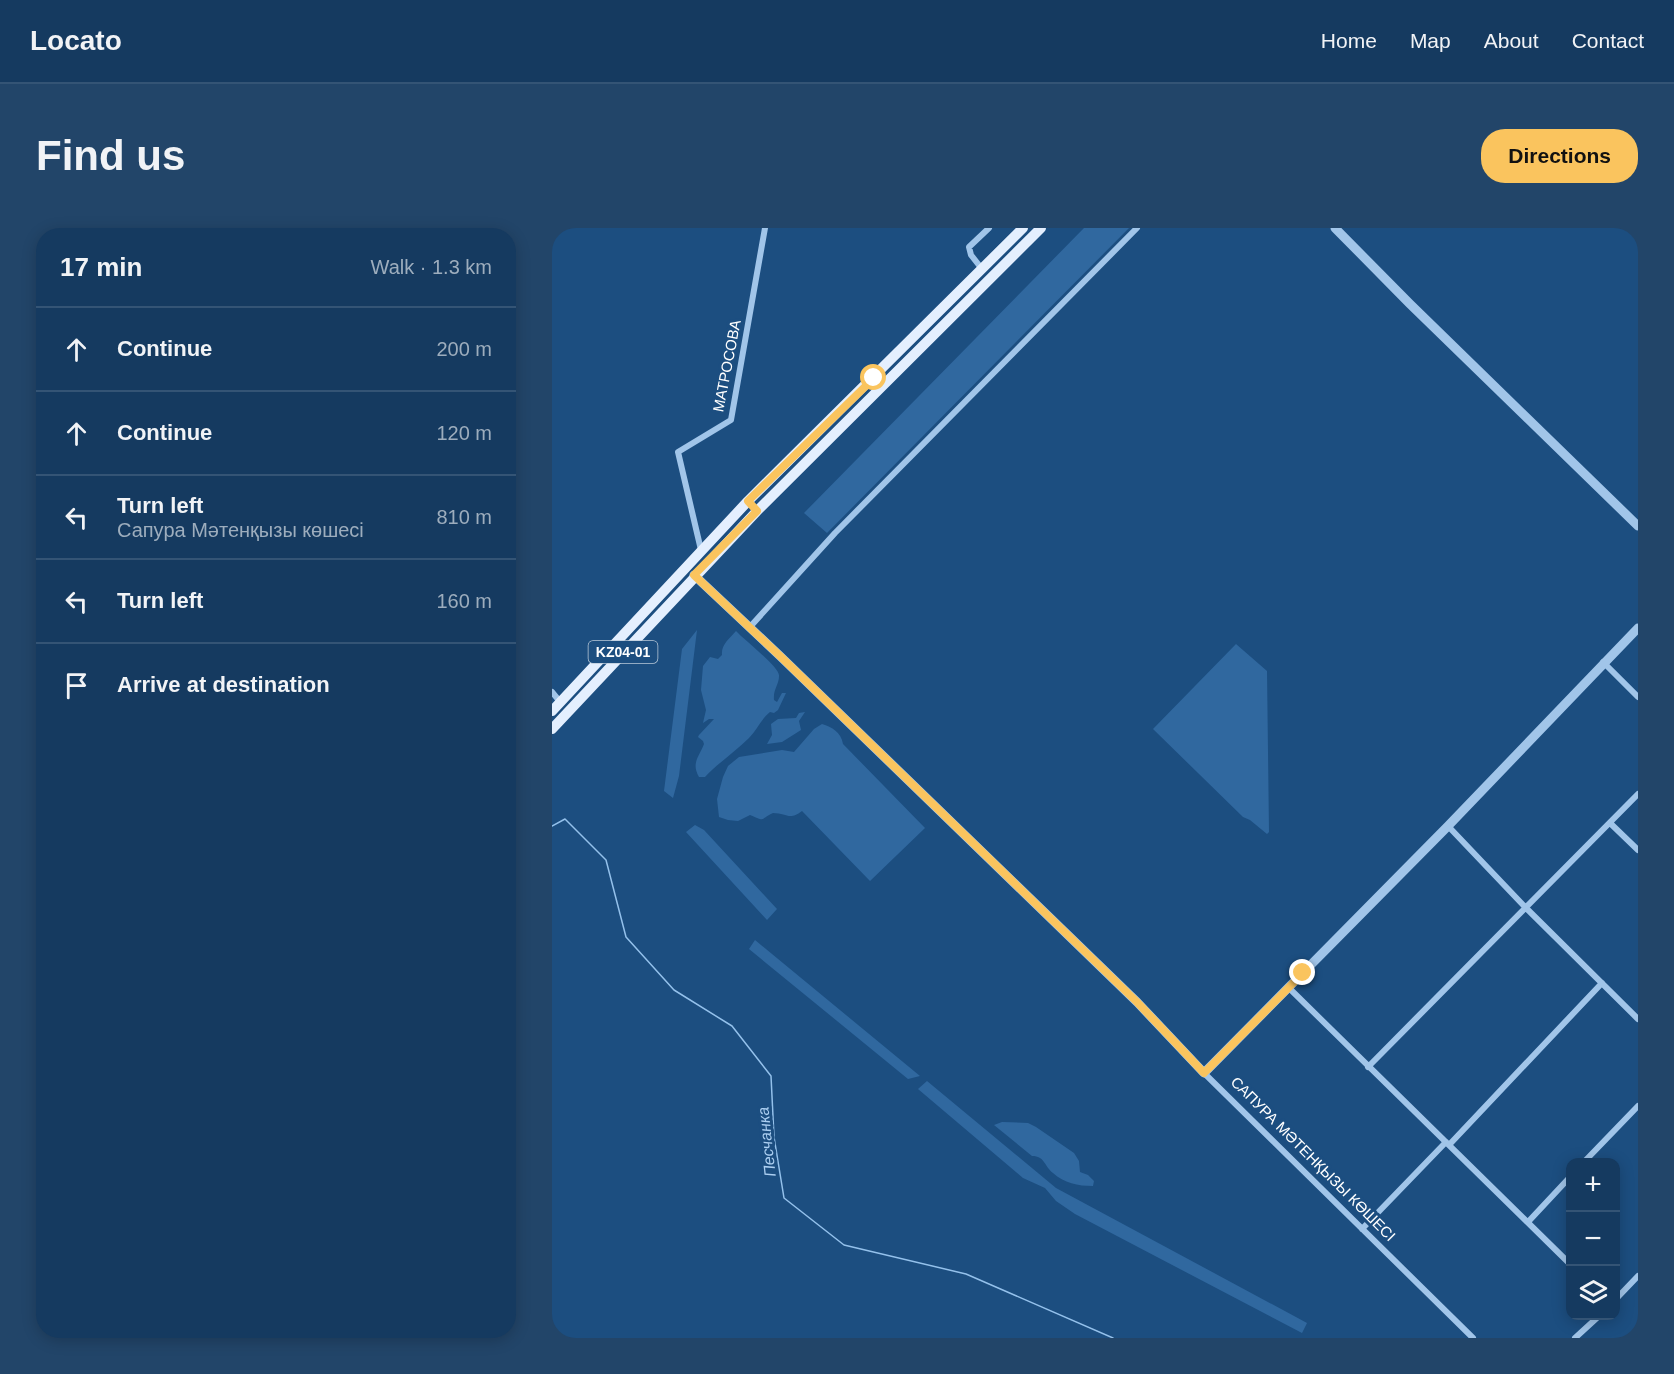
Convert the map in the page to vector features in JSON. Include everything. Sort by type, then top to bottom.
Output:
[{"type":"main road","name":"KZ04-01","points":[[552,711],[748,501],[1023,228]]},
{"type":"main road","name":"KZ04-01","points":[[552,729],[694,575],[1041,228]]},
{"type":"main road","points":[[748,501],[757,511]]},
{"type":"main road","points":[[686,567],[694,575]]},
{"type":"street","name":"МАТРОСОВА","points":[[701,550],[678,452],[731,420],[765,228]]},
{"type":"street","points":[[981,269],[971,255],[969,247],[989,228]]},
{"type":"street","points":[[749,628],[835,534],[1137,228]]},
{"type":"street","points":[[1335,228],[1638,526]]},
{"type":"street","name":"САПУРА МӘТЕНҚЫЗЫ КӨШЕСІ","points":[[694,575],[1129,995],[1204,1073],[1473,1338]]},
{"type":"street","points":[[1204,1073],[1448,826],[1638,628]]},
{"type":"street","points":[[1604,662],[1638,697]]},
{"type":"street","points":[[552,692],[560,702],[571,708]]},
{"type":"street","points":[[1368,1067],[1638,794]]},
{"type":"street","points":[[1610,823],[1638,850]]},
{"type":"street","points":[[1448,826],[1526,908],[1638,1019]]},
{"type":"street","points":[[1362,1229],[1602,983]]},
{"type":"street","points":[[1289,988],[1566,1260]]},
{"type":"street","points":[[1588,1158],[1638,1106]]},
{"type":"street","points":[[1528,1222],[1566,1181]]},
{"type":"street","points":[[1620,1295],[1638,1276]]},
{"type":"street","points":[[1575,1338],[1595,1320]]},
{"type":"shaded area","points":[[1084,228],[1129,228],[827,533],[804,513]]},
{"type":"shaded area","points":[[697,630],[679,776],[673,798],[664,791],[682,649]]},
{"type":"shaded area","points":[[736,631],[778,672],[779,679],[774,700],[777,702],[782,693],[786,693],[778,710],[774,713],[770,712],[749,738],[705,777],[699,777],[696,764],[704,744],[698,737],[714,719],[703,723],[706,710],[701,690],[703,666],[710,657],[718,659],[722,655],[724,645]]},
{"type":"shaded area","points":[[1236,644],[1267,671],[1269,832],[1267,834],[1243,817],[1153,729]]},
{"type":"shaded area","points":[[805,712],[799,721],[801,730],[782,742],[767,744],[772,735],[771,724],[778,719],[796,718],[799,713]]},
{"type":"shaded area","points":[[822,724],[833,728],[838,733],[843,744],[925,828],[870,881],[802,811],[791,816],[773,813],[762,819],[750,815],[738,821],[719,817],[717,799],[728,766],[739,757],[782,750],[794,752],[814,729]]},
{"type":"shaded area","points":[[695,825],[704,830],[777,909],[767,920],[686,832]]},
{"type":"shaded area","points":[[755,940],[920,1076],[908,1079],[749,949]]},
{"type":"shaded area","points":[[927,1081],[1056,1188],[1307,1323],[1302,1333],[1075,1214],[1056,1201],[1045,1188],[1023,1178],[918,1089]]},
{"type":"shaded area","points":[[1002,1122],[1028,1123],[1074,1153],[1079,1161],[1080,1172],[1088,1175],[1094,1181],[1093,1186],[1072,1183],[1057,1176],[1040,1158],[1032,1156],[994,1125]]},
{"type":"waterway","name":"Песчанка","points":[[552,826],[565,819],[606,860],[626,937],[674,990],[732,1026],[771,1076],[774,1137],[784,1198],[844,1245],[966,1274],[1113,1338]]},
{"type":"route","points":[[874,378],[748,501],[757,511],[694,575],[1137,1002],[1204,1073],[1303,973]]}]
